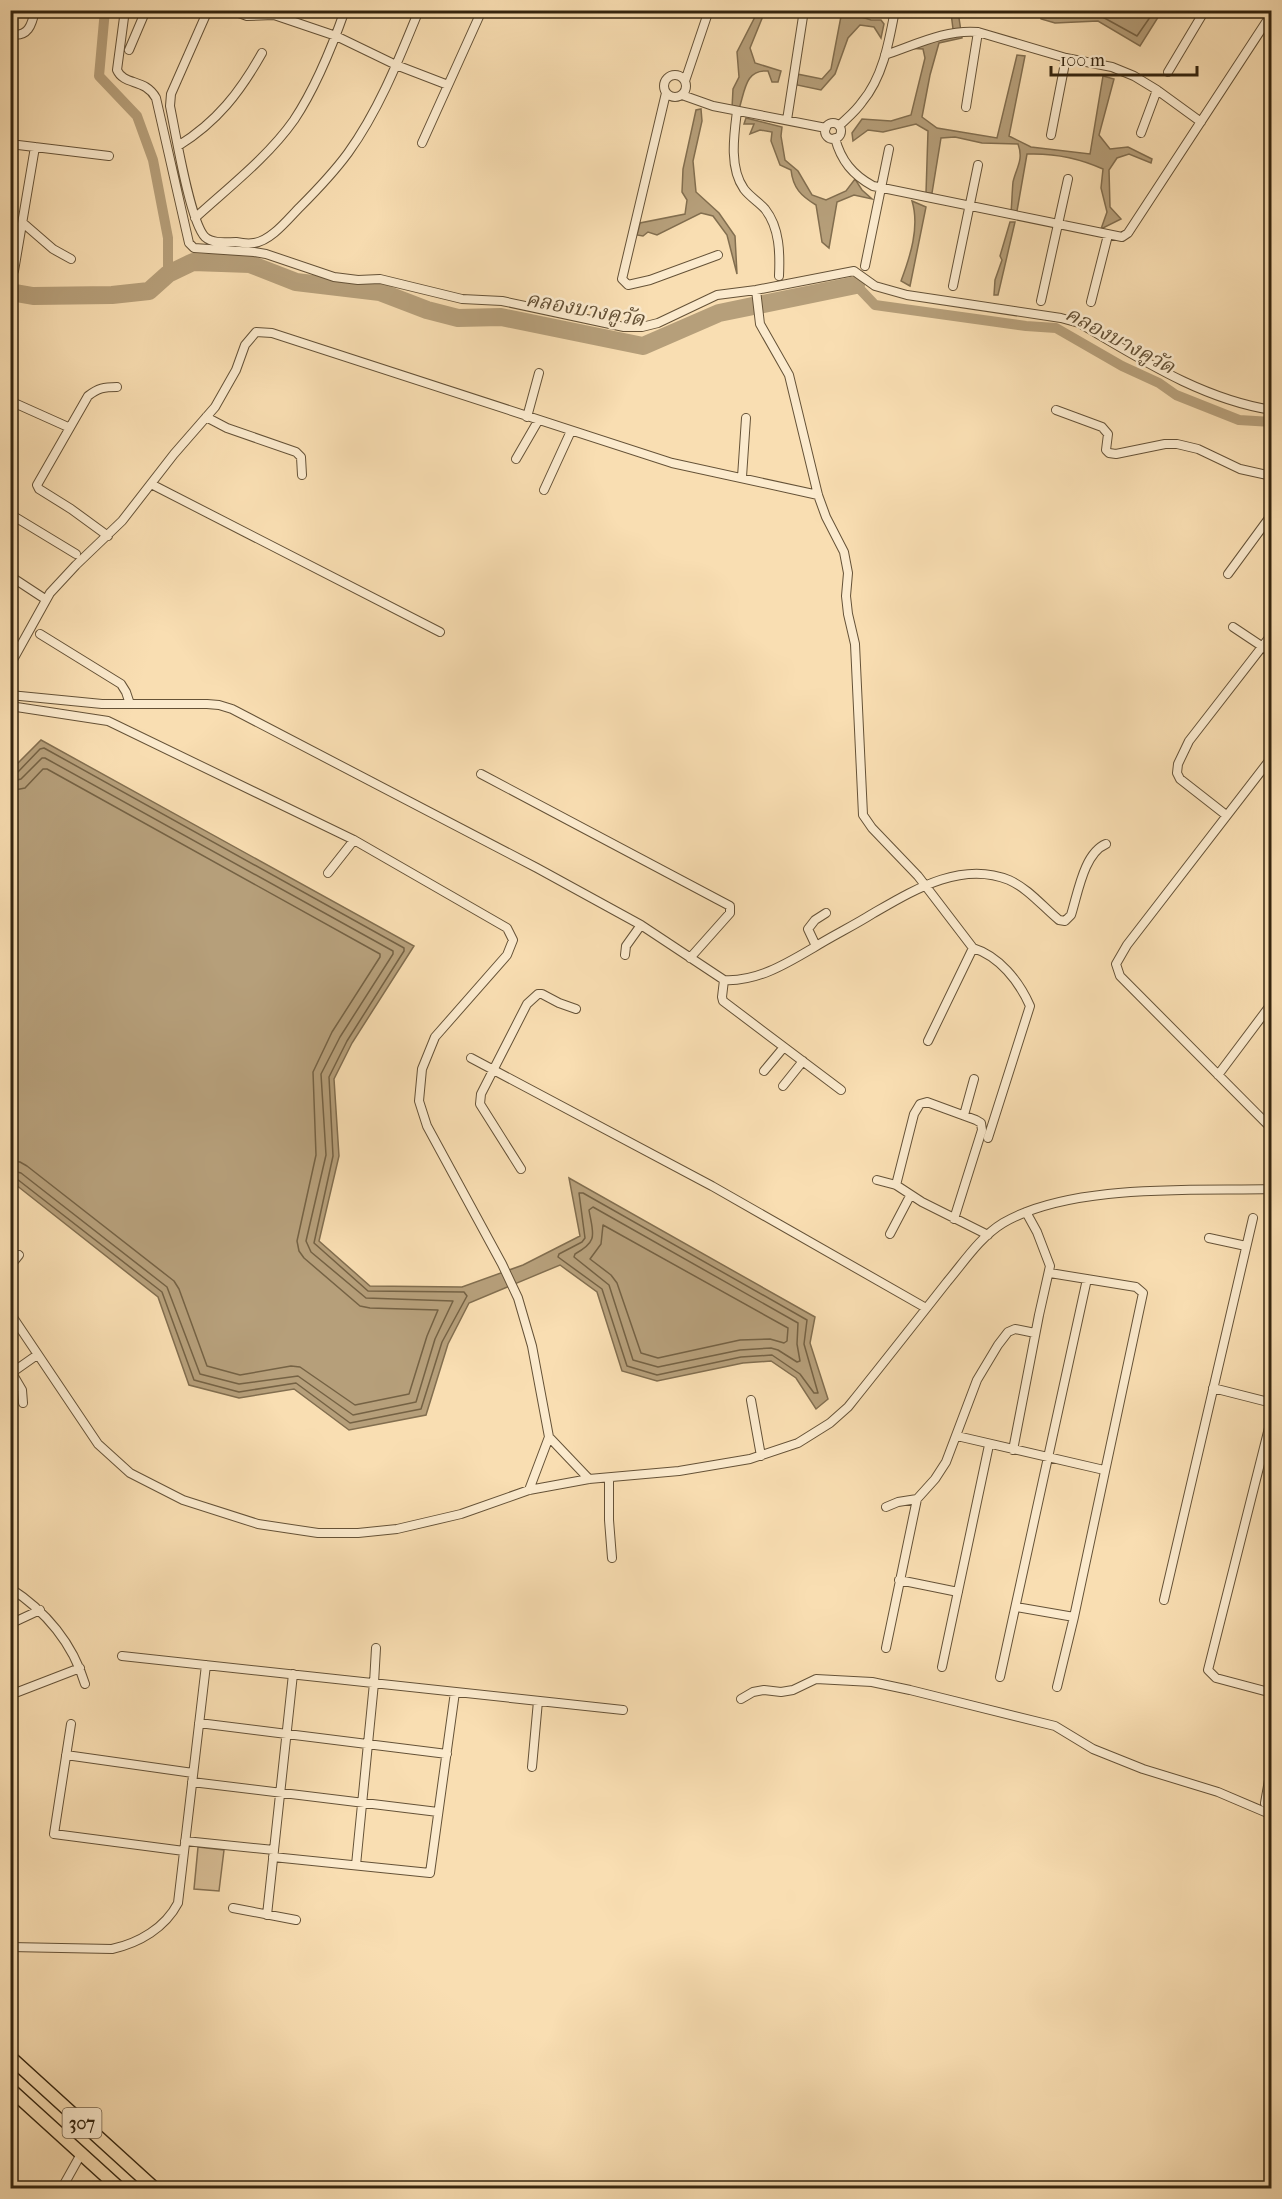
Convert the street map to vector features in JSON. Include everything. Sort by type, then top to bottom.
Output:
[{"type":"main road","name":"307","points":[[10,2058],[154,2188]]},
{"type":"main road","name":"307","points":[[10,2089],[119,2188]]},
{"type":"street","points":[[10,34],[18,35],[27,32],[35,10]]},
{"type":"street","points":[[125,10],[117,70],[122,77],[149,87],[156,98],[189,243],[194,248],[266,254],[334,278],[380,279],[462,299],[502,301],[624,327],[642,327],[658,323],[717,296],[756,294],[854,271],[875,286],[907,295],[1061,318],[1079,323],[1185,382],[1243,406],[1272,410]]},
{"type":"street","points":[[129,50],[146,10]]},
{"type":"street","points":[[208,10],[171,94],[170,106],[178,146],[195,218],[202,234],[214,241],[255,243],[266,238],[324,183],[349,152],[367,123],[396,65],[419,10]]},
{"type":"street","points":[[231,10],[247,16],[275,13],[336,36],[396,65],[448,85]]},
{"type":"street","points":[[195,218],[245,174],[293,121],[336,36],[345,10]]},
{"type":"street","points":[[422,143],[482,10]]},
{"type":"street","points":[[682,95],[709,10]]},
{"type":"street","points":[[787,120],[804,10]]},
{"type":"street","points":[[839,126],[862,103],[874,84],[885,55],[895,10]]},
{"type":"street","points":[[1167,72],[1206,10]]},
{"type":"street","points":[[836,138],[846,164],[860,179],[873,186],[1118,237],[1128,233],[1272,13]]},
{"type":"street","points":[[885,55],[939,36],[964,31],[978,32],[1066,58],[1112,67],[1134,76],[1157,90],[1201,122]]},
{"type":"street","points":[[966,107],[978,32]]},
{"type":"street","points":[[178,146],[211,123],[237,93],[262,53]]},
{"type":"street","points":[[1051,135],[1066,58]]},
{"type":"street","points":[[685,81],[680,76],[669,76],[664,86],[666,93],[622,279],[628,285],[650,280],[718,255]]},
{"type":"street","points":[[1141,133],[1157,90]]},
{"type":"street","points":[[666,93],[672,97],[682,95],[713,106],[736,118],[787,120],[826,128]]},
{"type":"street","points":[[736,118],[734,158],[737,173],[744,189],[765,209],[774,224],[780,257],[778,276]]},
{"type":"street","points":[[826,128],[831,123],[839,126]]},
{"type":"street","points":[[836,138],[840,134],[839,126]]},
{"type":"street","points":[[826,128],[829,137],[836,138]]},
{"type":"street","points":[[10,144],[109,156]]},
{"type":"street","points":[[14,270],[35,147]]},
{"type":"street","points":[[865,266],[890,149]]},
{"type":"street","points":[[953,286],[978,165]]},
{"type":"street","points":[[1041,301],[1068,179]]},
{"type":"street","points":[[23,223],[53,249],[71,259]]},
{"type":"street","points":[[1091,302],[1108,235]]},
{"type":"street","points":[[756,294],[760,324],[789,375],[819,495],[826,517],[844,552],[848,573],[846,596],[855,644],[863,815],[872,828],[928,884],[973,948],[982,951],[1005,968],[1030,1006],[988,1138]]},
{"type":"street","points":[[10,665],[50,593],[108,536],[206,417],[226,389],[249,338],[256,332],[262,331],[672,463],[819,495]]},
{"type":"street","points":[[527,417],[539,373]]},
{"type":"street","points":[[108,536],[39,489],[37,485],[81,404],[96,389],[117,387]]},
{"type":"street","points":[[10,401],[68,427]]},
{"type":"street","points":[[1056,410],[1102,427],[1108,434],[1106,450],[1109,453],[1116,454],[1165,444],[1177,444],[1198,449],[1240,469],[1272,476]]},
{"type":"street","points":[[206,417],[227,428],[296,452],[301,457],[302,475]]},
{"type":"street","points":[[742,477],[747,418]]},
{"type":"street","points":[[516,459],[538,421]]},
{"type":"street","points":[[544,490],[571,431]]},
{"type":"street","points":[[151,484],[440,632]]},
{"type":"street","points":[[10,514],[76,554]]},
{"type":"street","points":[[1228,574],[1272,514]]},
{"type":"street","points":[[10,576],[42,597]]},
{"type":"street","points":[[1233,627],[1272,653]]},
{"type":"street","points":[[40,634],[120,684],[130,704]]},
{"type":"street","points":[[1226,815],[1180,779],[1177,773],[1178,764],[1189,741],[1272,634]]},
{"type":"street","points":[[10,695],[102,704],[207,704],[219,705],[232,710],[537,868],[641,925],[724,980],[740,981],[782,966],[886,905],[928,884],[970,873],[1009,880],[1028,892],[1059,920],[1065,921],[1071,915],[1088,861],[1099,846],[1106,844]]},
{"type":"street","points":[[10,706],[108,721],[354,840],[507,928],[513,940],[507,955],[435,1037],[422,1069],[419,1101],[427,1126],[518,1298],[532,1346],[549,1437],[529,1490]]},
{"type":"street","points":[[1272,757],[1127,945],[1116,964],[1119,976],[1272,1129]]},
{"type":"street","points":[[481,774],[730,906],[730,913],[690,958]]},
{"type":"street","points":[[328,873],[354,840]]},
{"type":"street","points":[[816,946],[807,929],[826,913]]},
{"type":"street","points":[[625,955],[627,946],[641,925]]},
{"type":"street","points":[[928,1041],[973,948]]},
{"type":"street","points":[[724,980],[723,1001],[841,1090]]},
{"type":"street","points":[[520,1170],[480,1104],[481,1094],[527,1004],[538,994],[576,1009]]},
{"type":"street","points":[[1218,1075],[1272,1003]]},
{"type":"street","points":[[764,1071],[784,1047]]},
{"type":"street","points":[[471,1058],[712,1186],[926,1308]]},
{"type":"street","points":[[783,1086],[803,1061]]},
{"type":"street","points":[[964,1115],[974,1079]]},
{"type":"street","points":[[896,1185],[914,1114],[920,1104],[927,1102],[976,1120],[982,1125],[954,1219]]},
{"type":"street","points":[[877,1180],[896,1185],[910,1196],[988,1234]]},
{"type":"street","points":[[10,1313],[98,1444],[130,1473],[183,1500],[258,1524],[318,1533],[358,1533],[397,1529],[461,1514],[529,1490],[589,1479],[678,1471],[750,1459],[798,1443],[830,1423],[848,1407],[988,1234],[1002,1223],[1026,1212],[1054,1202],[1136,1192],[1268,1189],[1272,1196]]},
{"type":"street","points":[[890,1234],[910,1196]]},
{"type":"street","points":[[1013,1450],[1035,1333],[1050,1269],[1042,1244],[1026,1212]]},
{"type":"street","points":[[1164,1600],[1188,1504],[1252,1218]]},
{"type":"street","points":[[1209,1238],[1246,1246]]},
{"type":"street","points":[[10,1266],[18,1255]]},
{"type":"street","points":[[1050,1269],[1086,1279],[1136,1287],[1143,1293],[1057,1687]]},
{"type":"street","points":[[1000,1677],[1086,1279]]},
{"type":"street","points":[[886,1648],[916,1499],[935,1479],[946,1462],[977,1380],[998,1345],[1008,1332],[1015,1329],[1035,1333]]},
{"type":"street","points":[[23,1403],[22,1390],[11,1373],[37,1355]]},
{"type":"street","points":[[1213,1388],[1272,1403]]},
{"type":"street","points":[[751,1400],[761,1456]]},
{"type":"street","points":[[1271,1691],[1216,1678],[1208,1670],[1272,1416]]},
{"type":"street","points":[[957,1436],[1104,1470]]},
{"type":"street","points":[[549,1437],[589,1479]]},
{"type":"street","points":[[942,1667],[989,1445]]},
{"type":"street","points":[[609,1478],[612,1558]]},
{"type":"street","points":[[886,1507],[916,1499]]},
{"type":"street","points":[[899,1580],[958,1592]]},
{"type":"street","points":[[10,1588],[40,1610],[71,1648],[85,1684]]},
{"type":"street","points":[[1016,1606],[1074,1617]]},
{"type":"street","points":[[10,1624],[40,1610]]},
{"type":"street","points":[[356,1865],[376,1648]]},
{"type":"street","points":[[122,1656],[622,1710]]},
{"type":"street","points":[[10,1947],[112,1949],[127,1946],[155,1930],[173,1913],[178,1903],[206,1665]]},
{"type":"street","points":[[10,1695],[80,1668]]},
{"type":"street","points":[[267,1915],[293,1674]]},
{"type":"street","points":[[741,1699],[753,1692],[764,1690],[781,1692],[793,1690],[816,1679],[872,1682],[1055,1726],[1085,1745],[1143,1769],[1218,1792],[1272,1815]]},
{"type":"street","points":[[185,1841],[430,1873],[455,1692]]},
{"type":"street","points":[[532,1767],[538,1701]]},
{"type":"street","points":[[199,1723],[447,1754]]},
{"type":"street","points":[[71,1724],[54,1834],[184,1851]]},
{"type":"street","points":[[66,1755],[193,1773]]},
{"type":"street","points":[[1265,1803],[1272,1763]]},
{"type":"street","points":[[192,1782],[438,1812]]},
{"type":"street","points":[[232,1908],[296,1920]]},
{"type":"street","points":[[62,2188],[81,2154]]},
{"type":"shaded area","points":[[198,1847],[224,1850],[219,1891],[194,1889]]},
{"type":"water","points":[[1038,10],[1162,11],[1140,46],[1098,21],[1055,23],[1041,19]]},
{"type":"water","points":[[758,11],[765,11],[750,48],[755,63],[781,71],[778,82],[772,82],[768,71],[760,71],[750,77],[739,109],[732,108],[733,89],[739,77],[737,52]]},
{"type":"water","points":[[842,11],[855,11],[855,15],[871,20],[881,20],[884,24],[881,38],[874,27],[860,25],[848,38],[835,74],[821,90],[797,85],[797,74],[822,79],[831,69]]},
{"type":"water","points":[[940,11],[971,11],[959,18],[962,38],[939,43],[922,117],[937,128],[997,138],[1017,55],[1025,56],[1009,136],[1031,147],[1090,154],[1103,76],[1114,79],[1099,135],[1110,149],[1128,147],[1152,159],[1151,163],[1129,154],[1117,158],[1109,170],[1110,207],[1121,219],[1101,229],[1107,212],[1101,188],[1103,169],[1076,159],[1057,155],[1027,154],[1017,211],[1011,212],[1013,182],[1020,159],[1018,144],[982,143],[955,137],[941,138],[932,193],[926,193],[928,131],[916,124],[883,132],[868,130],[853,141],[852,133],[862,119],[891,121],[911,115],[925,58],[923,49],[905,48],[950,34],[953,29],[951,13]]},
{"type":"water","points":[[701,109],[702,121],[693,161],[696,192],[719,213],[735,236],[737,274],[727,235],[713,216],[701,213],[657,235],[648,232],[643,236],[637,235],[640,223],[685,214],[687,200],[682,192],[683,169],[696,110]]},
{"type":"water","points":[[746,118],[782,127],[781,136],[785,160],[798,171],[812,195],[826,200],[846,191],[855,179],[872,199],[854,195],[837,202],[829,248],[822,242],[816,205],[799,191],[791,170],[780,165],[771,141],[772,132],[760,130],[750,134],[754,124],[744,124]]},
{"type":"water","points":[[912,201],[926,207],[910,286],[901,281],[911,252],[914,231]]},
{"type":"water","points":[[1010,222],[1015,222],[998,295],[994,295],[995,280],[1002,260],[1000,256]]},
{"type":"water","points":[[41,740],[414,946],[352,1043],[334,1079],[339,1156],[319,1241],[370,1286],[462,1287],[523,1265],[580,1236],[569,1178],[815,1317],[810,1343],[828,1399],[816,1409],[796,1378],[771,1361],[743,1363],[657,1381],[622,1371],[597,1292],[560,1265],[469,1303],[448,1344],[426,1415],[349,1430],[294,1389],[239,1398],[189,1385],[158,1297],[11,1181],[10,771]]},
{"type":"waterway","points":[[105,10],[99,76],[137,116],[153,160],[168,238],[168,274]]},
{"type":"waterway","name":"คลองบางคูวัด","points":[[10,292],[33,296],[112,295],[149,291],[168,274],[193,262],[250,264],[296,282],[380,292],[427,310],[458,318],[501,317],[643,346],[719,313],[856,285]]},
{"type":"waterway","name":"คลองบางคูวัด","points":[[856,285],[875,305],[1056,328],[1122,366],[1159,383],[1176,395],[1239,420],[1272,422]]}]
